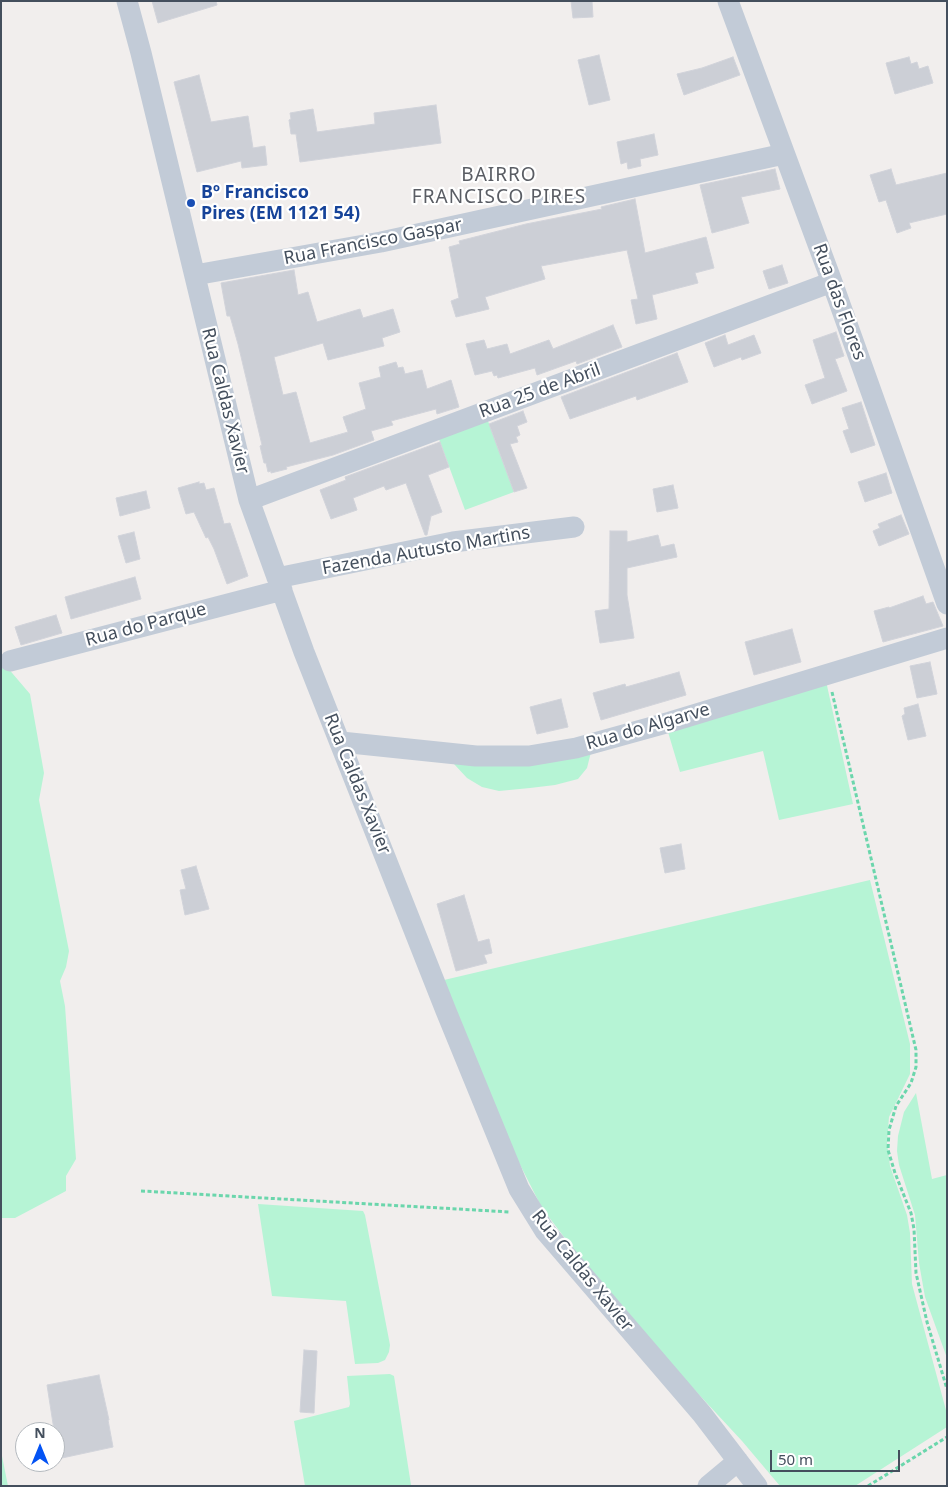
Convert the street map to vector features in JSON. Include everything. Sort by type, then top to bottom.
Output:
[{"type":"street","name":"Rua Caldas Xavier","points":[[127,1],[249,500],[304,652],[519,1189],[545,1231],[702,1414],[757,1486]]},
{"type":"street","name":"Rua das Flores","points":[[728,1],[832,282],[947,604]]},
{"type":"street","name":"Rua Francisco Gaspar","points":[[195,275],[382,242],[784,154]]},
{"type":"street","name":"Rua 25 de Abril","points":[[249,500],[832,282]]},
{"type":"street","name":"Fazenda Autusto Martins","points":[[280,584],[452,542],[574,527]]},
{"type":"street","name":"Rua do Parque","points":[[10,661],[280,584]]},
{"type":"street","name":"Rua do Algarve","points":[[340,742],[476,756],[529,756],[576,748],[670,722],[947,638]]},
{"type":"street","points":[[708,1486],[738,1461]]},
{"type":"path","points":[[827,674],[916,1050],[916,1067],[911,1083],[896,1106],[889,1130],[888,1150],[911,1213],[914,1229],[916,1273],[927,1322],[947,1389]]},
{"type":"path","points":[[141,1191],[533,1213]]},
{"type":"path","points":[[868,1486],[947,1437]]},
{"type":"green space","points":[[488,421],[514,492],[465,510],[439,439]]},
{"type":"green space","points":[[1,660],[30,694],[44,773],[39,800],[69,951],[66,967],[60,981],[65,1006],[76,1159],[66,1176],[66,1191],[15,1218],[1,1218]]},
{"type":"green space","points":[[826,681],[853,804],[779,820],[763,751],[680,772],[668,732]]},
{"type":"green space","points":[[591,752],[587,768],[578,779],[555,785],[499,791],[482,787],[467,778],[454,764]]},
{"type":"green space","points":[[870,880],[910,1044],[910,1074],[889,1117],[887,1143],[890,1166],[907,1215],[910,1233],[912,1284],[947,1414],[947,1427],[855,1486],[780,1486],[742,1441],[615,1304],[542,1208],[505,1135],[444,980]]},
{"type":"green space","points":[[916,1093],[932,1179],[947,1175],[947,1358],[925,1297],[919,1263],[915,1215],[899,1165],[897,1151],[898,1136],[904,1112]]},
{"type":"green space","points":[[258,1204],[363,1211],[390,1345],[385,1360],[378,1363],[355,1364],[346,1301],[272,1296]]},
{"type":"green space","points":[[390,1374],[394,1376],[411,1485],[305,1486],[294,1421],[349,1407],[347,1376]]},
{"type":"green space","points":[[1,1451],[8,1486],[1,1486]]},
{"type":"building","points":[[152,1],[216,1],[217,5],[158,23]]},
{"type":"building","points":[[571,1],[592,1],[593,17],[573,18]]},
{"type":"building","points":[[599,55],[610,100],[589,105],[578,60]]},
{"type":"building","points":[[733,57],[740,75],[684,95],[677,74],[702,68]]},
{"type":"building","points":[[909,57],[911,64],[917,62],[919,69],[928,66],[933,83],[895,94],[886,63]]},
{"type":"building","points":[[199,75],[211,122],[248,116],[253,148],[265,146],[267,165],[242,168],[241,161],[197,172],[174,82]]},
{"type":"building","points":[[436,105],[441,143],[300,162],[296,134],[291,134],[290,113],[313,109],[317,132],[375,124],[374,113]]},
{"type":"building","points":[[654,134],[658,155],[640,159],[641,166],[628,169],[627,162],[621,164],[617,142]]},
{"type":"building","points":[[775,169],[780,189],[741,197],[749,223],[712,233],[700,185]]},
{"type":"building","points":[[891,169],[896,185],[947,173],[947,214],[909,223],[911,228],[897,233],[886,200],[879,202],[870,175]]},
{"type":"building","points":[[635,199],[645,253],[706,237],[714,268],[695,273],[698,283],[652,295],[657,319],[636,324],[631,300],[638,299],[627,250],[541,266],[545,279],[485,297],[489,309],[456,317],[451,301],[459,298],[449,247],[460,244],[459,241],[526,224],[602,209],[601,207]]},
{"type":"building","points":[[782,265],[788,283],[769,289],[763,271]]},
{"type":"building","points":[[294,270],[298,295],[308,292],[317,322],[360,309],[363,318],[393,309],[400,332],[382,338],[384,346],[328,360],[323,343],[274,357],[283,395],[296,392],[310,443],[348,432],[343,417],[366,409],[359,383],[381,377],[379,367],[396,362],[398,368],[403,367],[405,374],[422,370],[427,389],[451,380],[459,407],[437,414],[436,409],[391,421],[393,425],[371,431],[374,440],[333,455],[286,467],[287,469],[268,472],[260,446],[262,445],[238,344],[230,316],[227,316],[221,283]]},
{"type":"building","points":[[613,325],[622,347],[577,364],[576,361],[537,375],[535,368],[498,378],[497,375],[494,376],[492,371],[475,375],[466,344],[484,340],[487,349],[507,344],[510,354],[549,340],[553,349]]},
{"type":"building","points":[[836,332],[844,356],[835,359],[847,391],[812,404],[805,385],[825,378],[813,340]]},
{"type":"building","points":[[725,335],[728,345],[754,335],[761,353],[742,360],[741,357],[714,367],[705,343]]},
{"type":"building","points":[[677,353],[688,382],[637,400],[636,396],[570,419],[561,397]]},
{"type":"building","points":[[861,402],[875,445],[851,453],[843,431],[849,429],[842,408]]},
{"type":"building","points":[[523,411],[527,422],[517,426],[520,435],[516,437],[518,442],[510,444],[527,488],[514,492],[489,424]]},
{"type":"building","points":[[440,442],[449,467],[428,475],[442,512],[431,516],[427,535],[425,535],[406,483],[386,490],[384,486],[353,498],[357,510],[331,519],[320,490],[346,480],[345,477]]},
{"type":"building","points":[[886,473],[892,493],[865,502],[858,482]]},
{"type":"building","points":[[199,482],[199,484],[204,483],[206,490],[214,488],[224,524],[230,523],[248,576],[227,584],[214,549],[208,537],[206,538],[194,512],[186,514],[178,488]]},
{"type":"building","points":[[673,485],[678,508],[657,512],[653,489]]},
{"type":"building","points":[[146,491],[150,508],[120,516],[116,498]]},
{"type":"building","points":[[901,515],[909,534],[879,546],[873,531],[880,528],[878,524]]},
{"type":"building","points":[[610,531],[627,531],[627,542],[658,535],[661,547],[674,544],[677,557],[627,568],[627,595],[634,638],[600,643],[595,611],[609,609]]},
{"type":"building","points":[[134,532],[140,559],[126,563],[118,536]]},
{"type":"building","points":[[135,577],[141,599],[71,619],[65,597]]},
{"type":"building","points":[[923,596],[926,604],[933,602],[943,626],[883,642],[874,611],[889,608]]},
{"type":"building","points":[[56,615],[62,633],[21,645],[15,627]]},
{"type":"building","points":[[792,629],[801,662],[754,675],[745,642]]},
{"type":"building","points":[[930,662],[937,694],[917,698],[910,666]]},
{"type":"building","points":[[679,672],[686,695],[601,720],[593,693],[625,684],[626,687]]},
{"type":"building","points":[[561,699],[568,727],[537,734],[530,707]]},
{"type":"building","points":[[918,704],[926,736],[908,740],[902,716],[905,714],[904,708]]},
{"type":"building","points":[[681,844],[685,869],[665,873],[660,848]]},
{"type":"building","points":[[196,866],[209,909],[185,915],[180,890],[186,889],[181,870]]},
{"type":"building","points":[[464,895],[478,942],[489,939],[492,953],[484,955],[487,963],[456,971],[437,904]]},
{"type":"building","points":[[304,1350],[317,1351],[314,1413],[300,1412]]},
{"type":"building","points":[[99,1375],[113,1447],[65,1457],[65,1422],[53,1422],[47,1385]]},
{"type":"place","name":"Bº Francisco Pires (EM 1121 54)","points":[[191,203]]},
{"type":"district","name":"BAIRRO FRANCISCO PIRES","points":[[499,187]]}]
